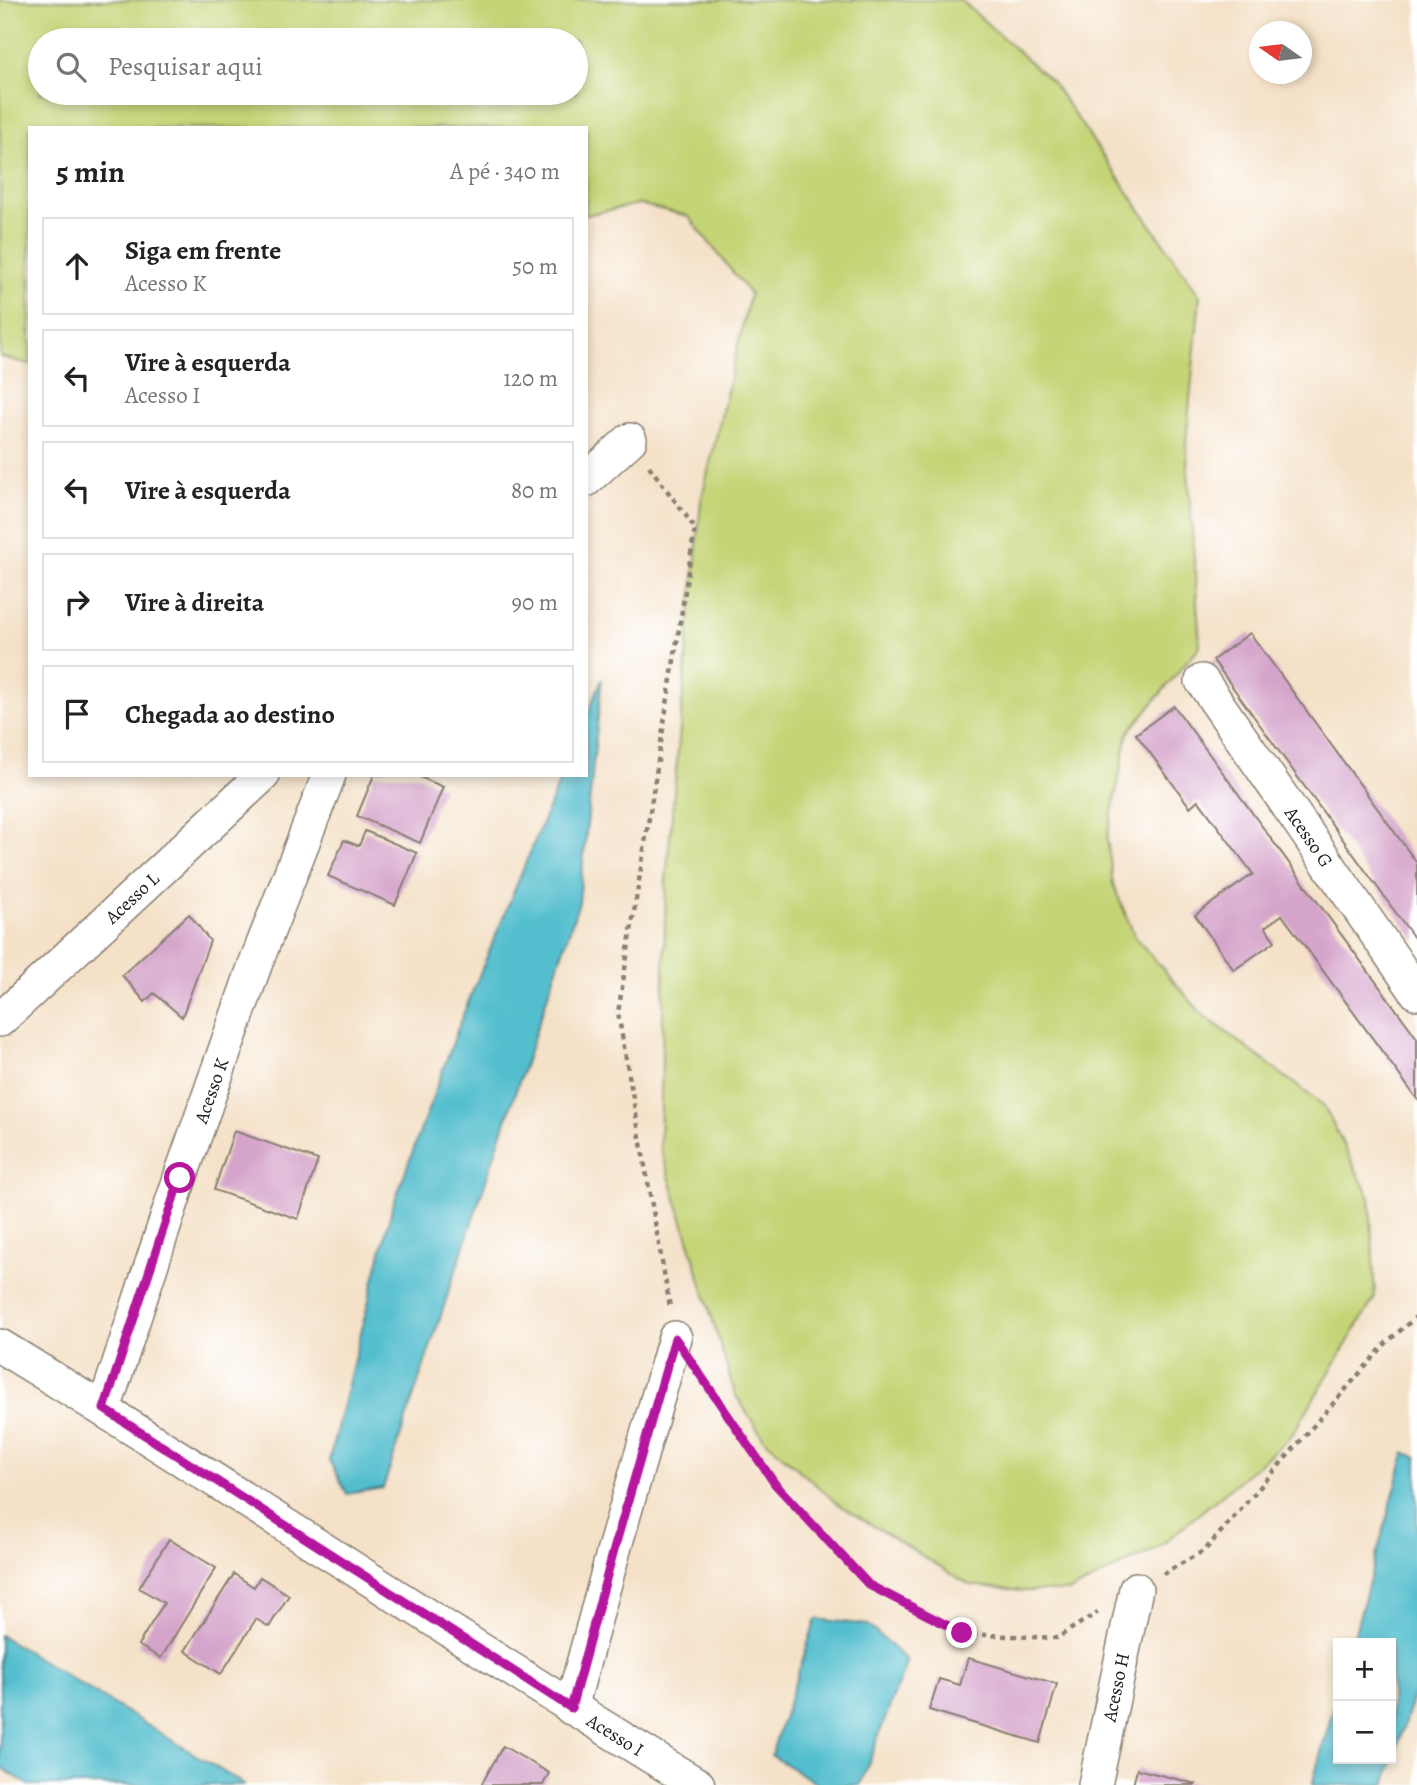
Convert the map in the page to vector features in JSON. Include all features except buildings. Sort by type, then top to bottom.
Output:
[{"type":"street","points":[[588,478],[630,440]]},
{"type":"street","name":"Acesso G","points":[[1202,681],[1417,993]]},
{"type":"street","name":"Acesso L","points":[[0,1020],[261,777]]},
{"type":"street","name":"Acesso K","points":[[104,1409],[312,791],[327,777]]},
{"type":"street","points":[[571,1708],[675,1338]]},
{"type":"street","name":"Acesso I","points":[[0,1346],[104,1409],[571,1708],[698,1785]]},
{"type":"street","name":"Acesso H","points":[[1096,1785],[1136,1589]]},
{"type":"path","points":[[630,440],[695,528],[618,1013],[675,1338],[775,1484],[869,1585],[962,1633],[1057,1638],[1205,1550],[1387,1342],[1417,1317]]},
{"type":"green space","points":[[0,0],[961,0],[1052,82],[1200,296],[1186,442],[1200,646],[1128,733],[1107,838],[1113,884],[1135,937],[1202,1014],[1324,1106],[1370,1198],[1375,1297],[1290,1438],[1159,1547],[1071,1591],[1021,1591],[970,1585],[839,1505],[764,1439],[735,1394],[660,1146],[666,880],[701,501],[750,294],[688,216],[639,204],[588,215],[588,126],[28,126],[28,364],[0,357]]},
{"type":"water","points":[[602,679],[579,902],[383,1488],[347,1494],[329,1460],[392,1208],[464,1012],[561,777],[588,777],[588,713]]},
{"type":"water","points":[[1405,1453],[1417,1457],[1417,1684],[1396,1750],[1396,1638],[1353,1638]]},
{"type":"water","points":[[816,1619],[868,1625],[907,1661],[860,1785],[819,1785],[771,1755]]},
{"type":"water","points":[[0,1635],[245,1785],[29,1785],[0,1767]]},
{"type":"water","points":[[1333,1709],[1333,1764],[1392,1764],[1385,1785],[1312,1785]]},
{"type":"route","points":[[180,1178],[104,1409],[571,1708],[675,1338],[775,1484],[869,1585],[962,1633]]}]
